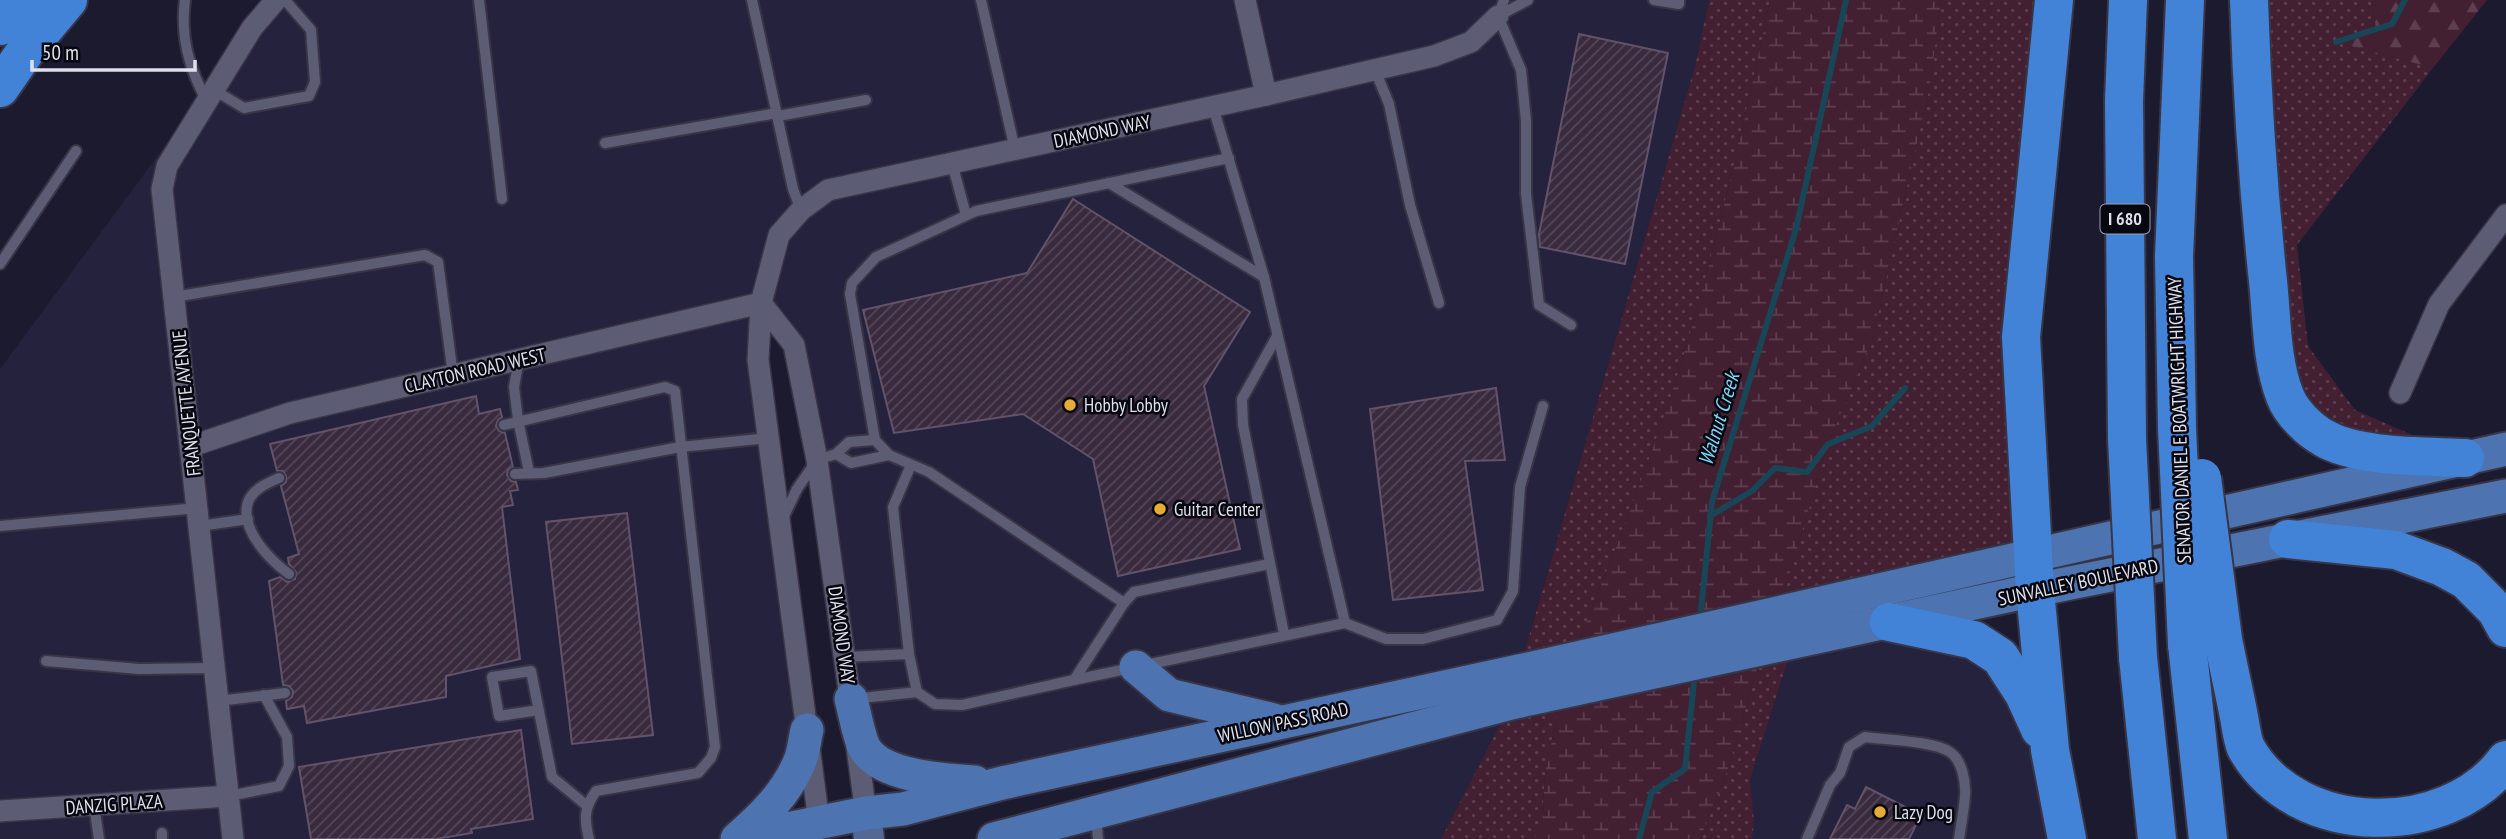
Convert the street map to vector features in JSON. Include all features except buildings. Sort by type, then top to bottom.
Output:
[{"type":"highway","points":[[0,26],[25,0]]},
{"type":"highway","points":[[0,88],[27,49],[68,0]]},
{"type":"highway","points":[[2054,0],[2021,337],[2034,573],[2050,750],[2067,839]]},
{"type":"highway","name":"I 680","points":[[2128,0],[2124,101],[2127,439],[2138,656],[2157,839]]},
{"type":"highway","name":"SENATOR DANIEL E BOATWRIGHT HIGHWAY","points":[[2185,0],[2174,257],[2177,428],[2205,641],[2208,839]]},
{"type":"highway","points":[[2249,0],[2261,214],[2275,353],[2285,397],[2300,418],[2324,438],[2356,450],[2465,458]]},
{"type":"highway","points":[[2288,539],[2396,550],[2442,566],[2466,580],[2496,610],[2506,628]]},
{"type":"highway","points":[[1889,622],[1974,640],[2000,657],[2024,694],[2050,750]]},
{"type":"highway","points":[[2205,641],[2245,746],[2275,790],[2308,818],[2348,832],[2378,836],[2424,830],[2462,812],[2491,785],[2506,760]]},
{"type":"main road","name":"SUNVALLEY BOULEVARD","points":[[1815,636],[1889,622],[2034,573],[2506,449]]},
{"type":"main road","name":"SUNVALLEY BOULEVARD","points":[[1828,602],[2288,539],[2506,496]]},
{"type":"main road","name":"WILLOW PASS ROAD","points":[[994,839],[1097,826],[1515,687],[1828,602]]},
{"type":"main road","name":"WILLOW PASS ROAD","points":[[738,839],[868,826],[903,810],[1002,783],[1283,722],[1515,687],[1815,636]]},
{"type":"main road","points":[[1136,667],[1169,695],[1283,722]]},
{"type":"main road","points":[[851,699],[865,748],[876,760],[901,771],[932,779],[1002,783]]},
{"type":"main road","points":[[738,839],[766,813],[785,788],[800,761],[807,730]]},
{"type":"street","name":"FRANQUETTE AVENUE","points":[[233,839],[162,189],[167,166],[252,29],[276,0]]},
{"type":"street","points":[[1245,0],[1266,96]]},
{"type":"street","name":"DIAMOND WAY","points":[[821,830],[758,360],[761,303],[779,235],[801,210],[828,190],[1266,96],[1434,56],[1471,41],[1501,8]]},
{"type":"street","points":[[2400,393],[2439,304],[2506,215]]},
{"type":"street","name":"DIAMOND WAY","points":[[761,303],[794,345],[827,457],[845,657],[868,826]]},
{"type":"street","name":"CLAYTON ROAD WEST","points":[[191,446],[290,413],[761,303]]},
{"type":"street","name":"DANZIG PLAZA","points":[[0,811],[229,796]]},
{"type":"lane","points":[[185,0],[184,36],[194,77],[210,96],[244,108],[309,96],[315,82],[311,30],[285,0]]},
{"type":"lane","points":[[479,0],[502,199]]},
{"type":"lane","points":[[752,0],[793,189],[801,210]]},
{"type":"lane","points":[[981,0],[1015,149]]},
{"type":"lane","points":[[1528,0],[1501,8],[1521,70],[1526,121],[1525,194],[1539,305],[1571,325]]},
{"type":"lane","points":[[1654,0],[1679,4],[1679,0]]},
{"type":"lane","points":[[1375,69],[1389,104],[1410,205],[1438,303]]},
{"type":"lane","points":[[605,143],[866,100]]},
{"type":"lane","points":[[1213,107],[1264,277],[1345,623]]},
{"type":"lane","points":[[0,264],[76,151]]},
{"type":"lane","points":[[1124,603],[929,471],[889,455],[875,440],[850,294],[852,283],[876,257],[976,211],[1229,158]]},
{"type":"lane","points":[[952,163],[966,215]]},
{"type":"lane","points":[[1108,183],[1264,277]]},
{"type":"lane","points":[[174,297],[425,255],[438,262],[453,375]]},
{"type":"lane","points":[[1277,336],[1242,399],[1242,425],[1284,634]]},
{"type":"lane","points":[[519,359],[514,387],[529,472]]},
{"type":"lane","points":[[504,425],[665,387],[675,391],[715,747],[711,758],[698,773],[596,792],[586,805],[585,822],[589,839]]},
{"type":"lane","points":[[851,699],[917,692],[935,704],[962,705],[1345,623],[1386,639],[1423,639],[1497,620],[1513,591],[1520,488],[1543,406]]},
{"type":"lane","points":[[515,474],[544,473],[680,447],[768,438]]},
{"type":"lane","points":[[780,522],[797,489],[827,457],[849,442],[875,440]]},
{"type":"lane","points":[[827,457],[851,463],[889,455]]},
{"type":"lane","points":[[911,465],[893,507],[909,654],[917,692]]},
{"type":"lane","points":[[279,478],[264,484],[252,495],[247,506],[248,519],[260,547],[272,562],[289,574]]},
{"type":"lane","points":[[0,526],[199,517],[248,519]]},
{"type":"lane","points":[[1074,680],[1134,592],[1269,564]]},
{"type":"lane","points":[[845,657],[909,654]]},
{"type":"lane","points":[[46,661],[139,669],[215,668]]},
{"type":"lane","points":[[539,710],[499,716],[491,671],[531,671],[539,710],[552,777],[586,805]]},
{"type":"lane","points":[[218,701],[285,693]]},
{"type":"lane","points":[[229,796],[279,786],[289,766],[287,737],[264,695]]},
{"type":"lane","points":[[1807,839],[1830,785],[1840,773],[1849,747],[1865,737],[1938,747],[1952,753],[1965,781],[1959,839]]},
{"type":"lane","points":[[94,805],[99,839]]},
{"type":"shaded area","points":[[276,0],[1709,0],[1695,66],[1519,671],[1002,783],[865,748],[794,346],[761,304],[807,730],[737,839],[0,839],[0,369],[252,28]]},
{"type":"shaded area","points":[[1889,622],[2000,657],[2067,839],[1749,839],[1750,780],[1794,641]]},
{"type":"shaded area","points":[[1511,703],[1441,839],[994,839]]},
{"type":"green space","points":[[1709,0],[1770,0],[1734,166],[1691,330],[1651,455],[1571,659],[1519,671],[1695,66]]},
{"type":"green space","points":[[1770,0],[1941,0],[1930,86],[1872,340],[1828,444],[1778,613],[1571,659],[1636,496],[1678,372],[1724,207]]},
{"type":"green space","points":[[1941,0],[2054,0],[2024,294],[2033,555],[1778,613],[1828,444],[1872,340],[1930,86]]},
{"type":"green space","points":[[2249,0],[2372,0],[2376,29],[2337,42],[2433,68],[2297,245],[2308,346],[2355,410],[2465,458],[2300,418]]},
{"type":"green space","points":[[2372,0],[2487,0],[2433,68],[2336,42],[2376,29]]},
{"type":"green space","points":[[1794,641],[1750,780],[1754,822],[1752,839],[1700,839],[1728,769],[1763,648]]},
{"type":"green space","points":[[1763,648],[1728,769],[1700,839],[1534,839],[1542,826],[1545,774],[1562,692]]},
{"type":"green space","points":[[1562,692],[1545,774],[1542,826],[1534,839],[1441,839],[1511,703]]},
{"type":"waterway","name":"Walnut Creek","points":[[1700,620],[1712,502],[1796,229],[1846,0]]},
{"type":"waterway","points":[[2336,42],[2392,24],[2405,0]]},
{"type":"waterway","points":[[1710,516],[1752,491],[1775,468],[1807,472],[1828,444],[1872,426],[1905,388]]},
{"type":"waterway","name":"Walnut Creek","points":[[1639,839],[1652,792],[1685,769],[1695,672]]},
{"type":"place","name":"Hobby Lobby","points":[[1070,405]]},
{"type":"place","name":"Guitar Center","points":[[1160,509]]},
{"type":"place","name":"Lazy Dog","points":[[1880,812]]}]
